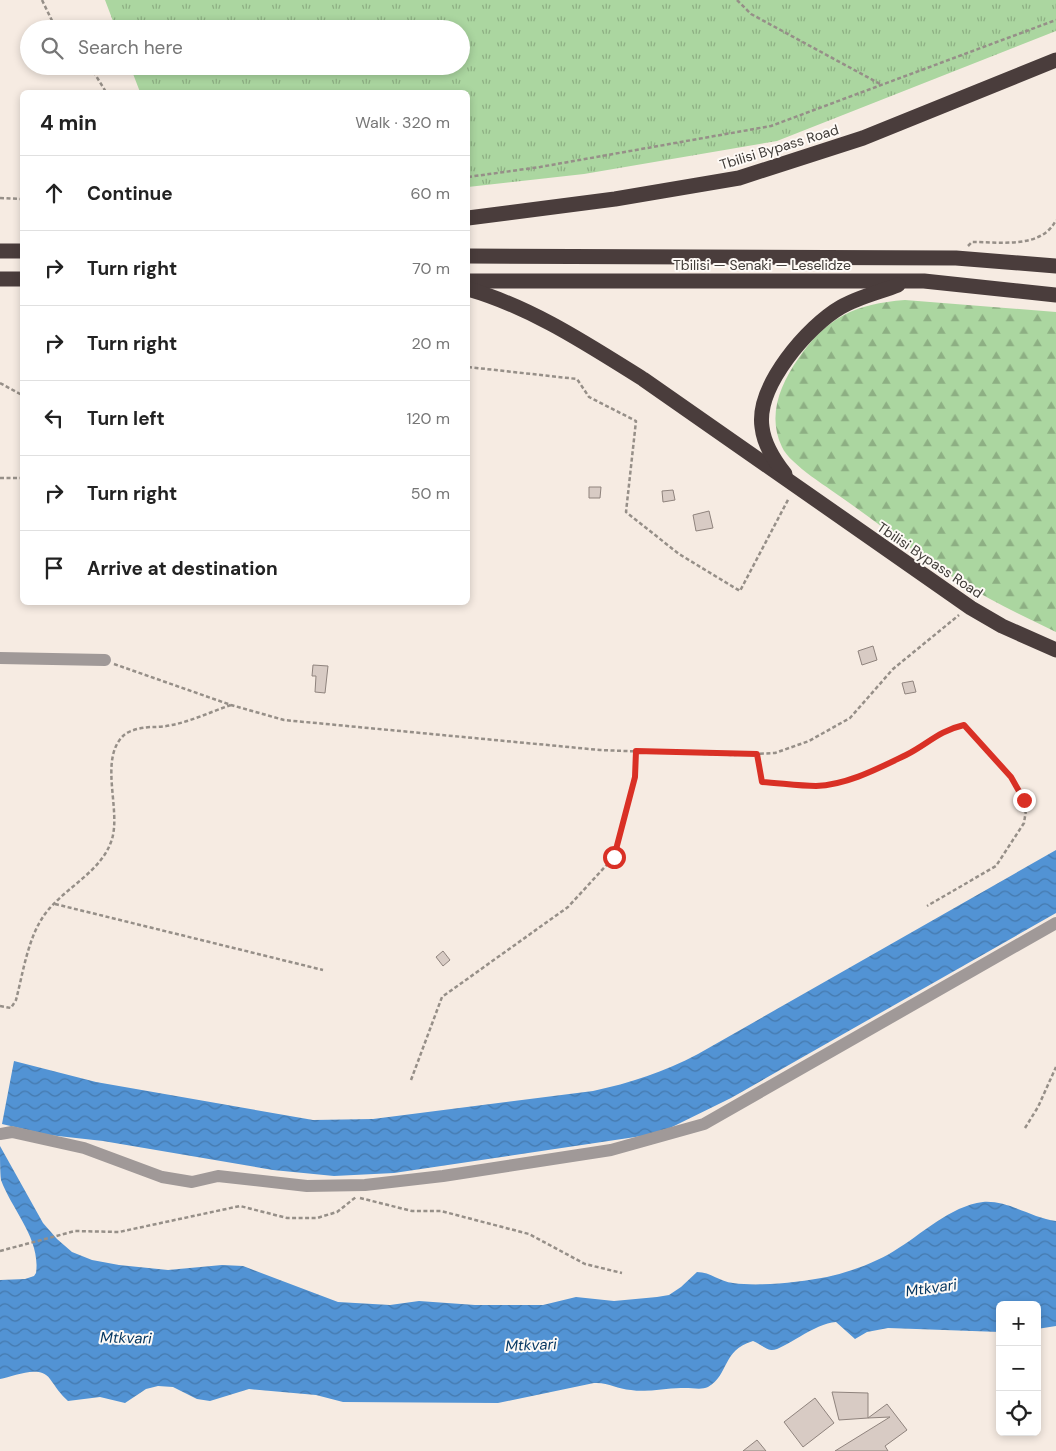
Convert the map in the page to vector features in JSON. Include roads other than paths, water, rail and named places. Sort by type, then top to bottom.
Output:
[{"type":"highway","name":"Tbilisi Bypass Road","points":[[470,218],[615,199],[739,178],[864,138],[1056,60]]},
{"type":"highway","points":[[0,251],[20,251]]},
{"type":"highway","name":"Tbilisi — Senaki — Leselidze","points":[[470,256],[956,258],[1056,266]]},
{"type":"highway","points":[[0,279],[20,279]]},
{"type":"highway","name":"Tbilisi — Senaki — Leselidze","points":[[470,281],[909,281],[1056,295]]},
{"type":"highway","name":"Tbilisi Bypass Road","points":[[795,485],[770,452],[762,426],[764,401],[777,375],[806,336],[831,314],[857,300],[909,281]]},
{"type":"highway","name":"Tbilisi Bypass Road","points":[[470,290],[512,304],[594,349],[642,379],[908,566],[971,608],[1002,626],[1056,650]]},
{"type":"street","points":[[0,658],[105,660]]},
{"type":"street","points":[[0,1133],[12,1132],[84,1148],[169,1178],[192,1182],[218,1176],[307,1186],[364,1185],[404,1181],[611,1150],[704,1124],[1056,923]]},
{"type":"water","points":[[1056,850],[1056,913],[731,1098],[670,1128],[642,1136],[394,1173],[334,1176],[273,1170],[103,1141],[49,1135],[2,1124],[14,1061],[96,1082],[313,1120],[373,1119],[593,1091],[620,1084],[660,1072],[698,1054]]},
{"type":"water","name":"Mtkvari","points":[[0,1146],[43,1223],[72,1252],[92,1260],[168,1270],[222,1265],[243,1266],[338,1302],[390,1305],[419,1301],[475,1305],[543,1305],[576,1297],[614,1301],[657,1297],[669,1295],[697,1272],[702,1272],[728,1282],[744,1284],[816,1279],[844,1273],[870,1263],[894,1251],[936,1222],[959,1209],[983,1202],[992,1202],[1011,1206],[1056,1221],[1056,1326],[1041,1328],[1041,1301],[996,1301],[996,1332],[888,1328],[867,1332],[855,1339],[836,1322],[818,1327],[776,1349],[771,1350],[753,1341],[743,1345],[730,1357],[715,1382],[703,1388],[638,1391],[594,1383],[498,1403],[343,1402],[316,1395],[249,1389],[210,1401],[197,1399],[173,1387],[158,1386],[146,1389],[125,1403],[100,1397],[68,1401],[50,1379],[40,1372],[0,1379],[0,1280],[25,1279],[34,1276],[36,1273],[36,1260],[30,1237],[1,1180]]}]
